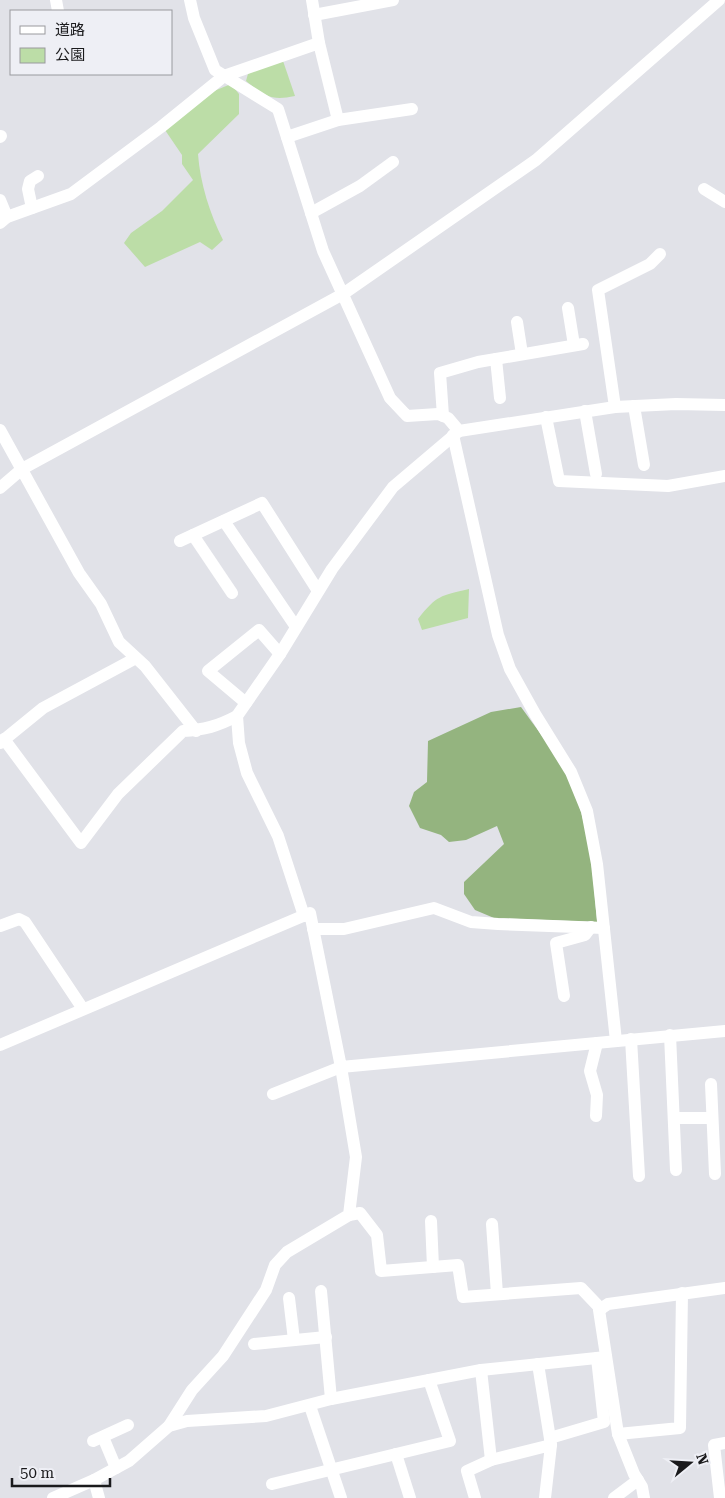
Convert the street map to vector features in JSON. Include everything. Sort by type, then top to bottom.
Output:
[{"type":"street","points":[[190,0],[194,18],[215,70],[278,110],[323,251],[390,398],[407,416],[438,414],[448,418],[456,433],[498,635],[510,670],[571,772],[587,811],[597,864],[616,1041]]},
{"type":"street","points":[[312,0],[318,42],[338,120]]},
{"type":"street","points":[[314,15],[393,0]]},
{"type":"street","points":[[0,488],[22,469],[342,294],[536,160],[719,0]]},
{"type":"street","points":[[0,200],[3,220],[71,194],[161,127],[224,76],[318,42]]},
{"type":"street","points":[[287,137],[338,120],[412,109]]},
{"type":"street","points":[[311,213],[360,186],[393,162]]},
{"type":"street","points":[[32,208],[28,190],[30,181],[38,176]]},
{"type":"street","points":[[704,189],[725,202]]},
{"type":"street","points":[[616,407],[598,290],[650,264],[660,254]]},
{"type":"street","points":[[443,416],[440,373],[496,359],[579,344],[568,308]]},
{"type":"street","points":[[517,322],[522,354]]},
{"type":"street","points":[[496,359],[500,398]]},
{"type":"street","points":[[136,658],[43,708],[2,741],[81,843],[118,794],[183,731],[196,731],[216,726],[237,716],[280,654],[332,569],[393,487],[456,433],[616,407],[676,404],[725,405]]},
{"type":"street","points":[[634,406],[644,465]]},
{"type":"street","points":[[584,411],[596,474]]},
{"type":"street","points":[[546,417],[559,481],[668,486],[725,476]]},
{"type":"street","points":[[0,430],[79,573],[101,604],[119,642],[145,666],[196,731]]},
{"type":"street","points":[[180,541],[262,503],[318,591]]},
{"type":"street","points":[[224,520],[296,627]]},
{"type":"street","points":[[193,535],[232,593]]},
{"type":"street","points":[[246,703],[208,671],[259,630],[280,654]]},
{"type":"street","points":[[237,716],[239,743],[247,773],[278,836],[304,916]]},
{"type":"street","points":[[313,929],[344,929],[434,908],[471,922],[604,928]]},
{"type":"street","points":[[0,1045],[310,913],[341,1067],[356,1157],[349,1215]]},
{"type":"street","points":[[0,926],[19,919],[25,922],[84,1009]]},
{"type":"street","points":[[564,996],[556,943],[585,935],[591,927]]},
{"type":"street","points":[[273,1094],[341,1067],[725,1031]]},
{"type":"street","points":[[670,1036],[676,1170]]},
{"type":"street","points":[[631,1039],[639,1176]]},
{"type":"street","points":[[596,1116],[597,1096],[590,1071],[597,1043]]},
{"type":"street","points":[[711,1084],[715,1174]]},
{"type":"street","points":[[674,1118],[712,1118]]},
{"type":"street","points":[[53,1498],[94,1480],[129,1461],[169,1426],[192,1390],[222,1356],[266,1290],[275,1265],[287,1252],[349,1215],[360,1213],[377,1235],[381,1272],[458,1265],[463,1297],[581,1288],[601,1309]]},
{"type":"street","points":[[431,1221],[433,1267]]},
{"type":"street","points":[[492,1224],[497,1294]]},
{"type":"street","points":[[475,1498],[467,1471],[491,1460],[550,1442],[604,1422],[599,1310],[608,1304],[725,1288]]},
{"type":"street","points":[[321,1291],[331,1399]]},
{"type":"street","points":[[618,1434],[680,1428],[682,1293]]},
{"type":"street","points":[[288,1298],[294,1340]]},
{"type":"street","points":[[254,1344],[326,1337]]},
{"type":"street","points":[[169,1426],[186,1421],[266,1416],[331,1399],[482,1370],[601,1357]]},
{"type":"street","points":[[601,1357],[618,1434],[642,1487],[644,1498]]},
{"type":"street","points":[[538,1364],[550,1442],[545,1498]]},
{"type":"street","points":[[482,1370],[491,1460]]},
{"type":"street","points":[[272,1484],[450,1441],[429,1380]]},
{"type":"street","points":[[310,1406],[341,1498]]},
{"type":"street","points":[[116,1468],[98,1439],[128,1425]]},
{"type":"street","points":[[720,1498],[714,1445],[725,1443]]},
{"type":"street","points":[[396,1454],[410,1498]]},
{"type":"street","points":[[94,1480],[99,1498]]},
{"type":"street","points":[[614,1498],[638,1480]]},
{"type":"green space","points":[[282,58],[295,96],[280,98],[268,96],[246,81],[249,70]]},
{"type":"green space","points":[[231,84],[239,94],[239,114],[198,154],[206,198],[223,240],[212,250],[200,242],[145,267],[124,243],[131,233],[162,211],[193,180],[182,164],[182,155],[165,130],[214,91]]},
{"type":"green space","points":[[469,589],[468,618],[422,630],[418,619],[430,605],[445,595]]},
{"type":"green space","points":[[521,707],[558,759],[575,795],[589,848],[597,922],[494,918],[475,910],[464,894],[464,882],[504,844],[497,826],[466,840],[449,842],[441,835],[420,828],[409,806],[414,792],[427,782],[428,741],[491,712]]}]
